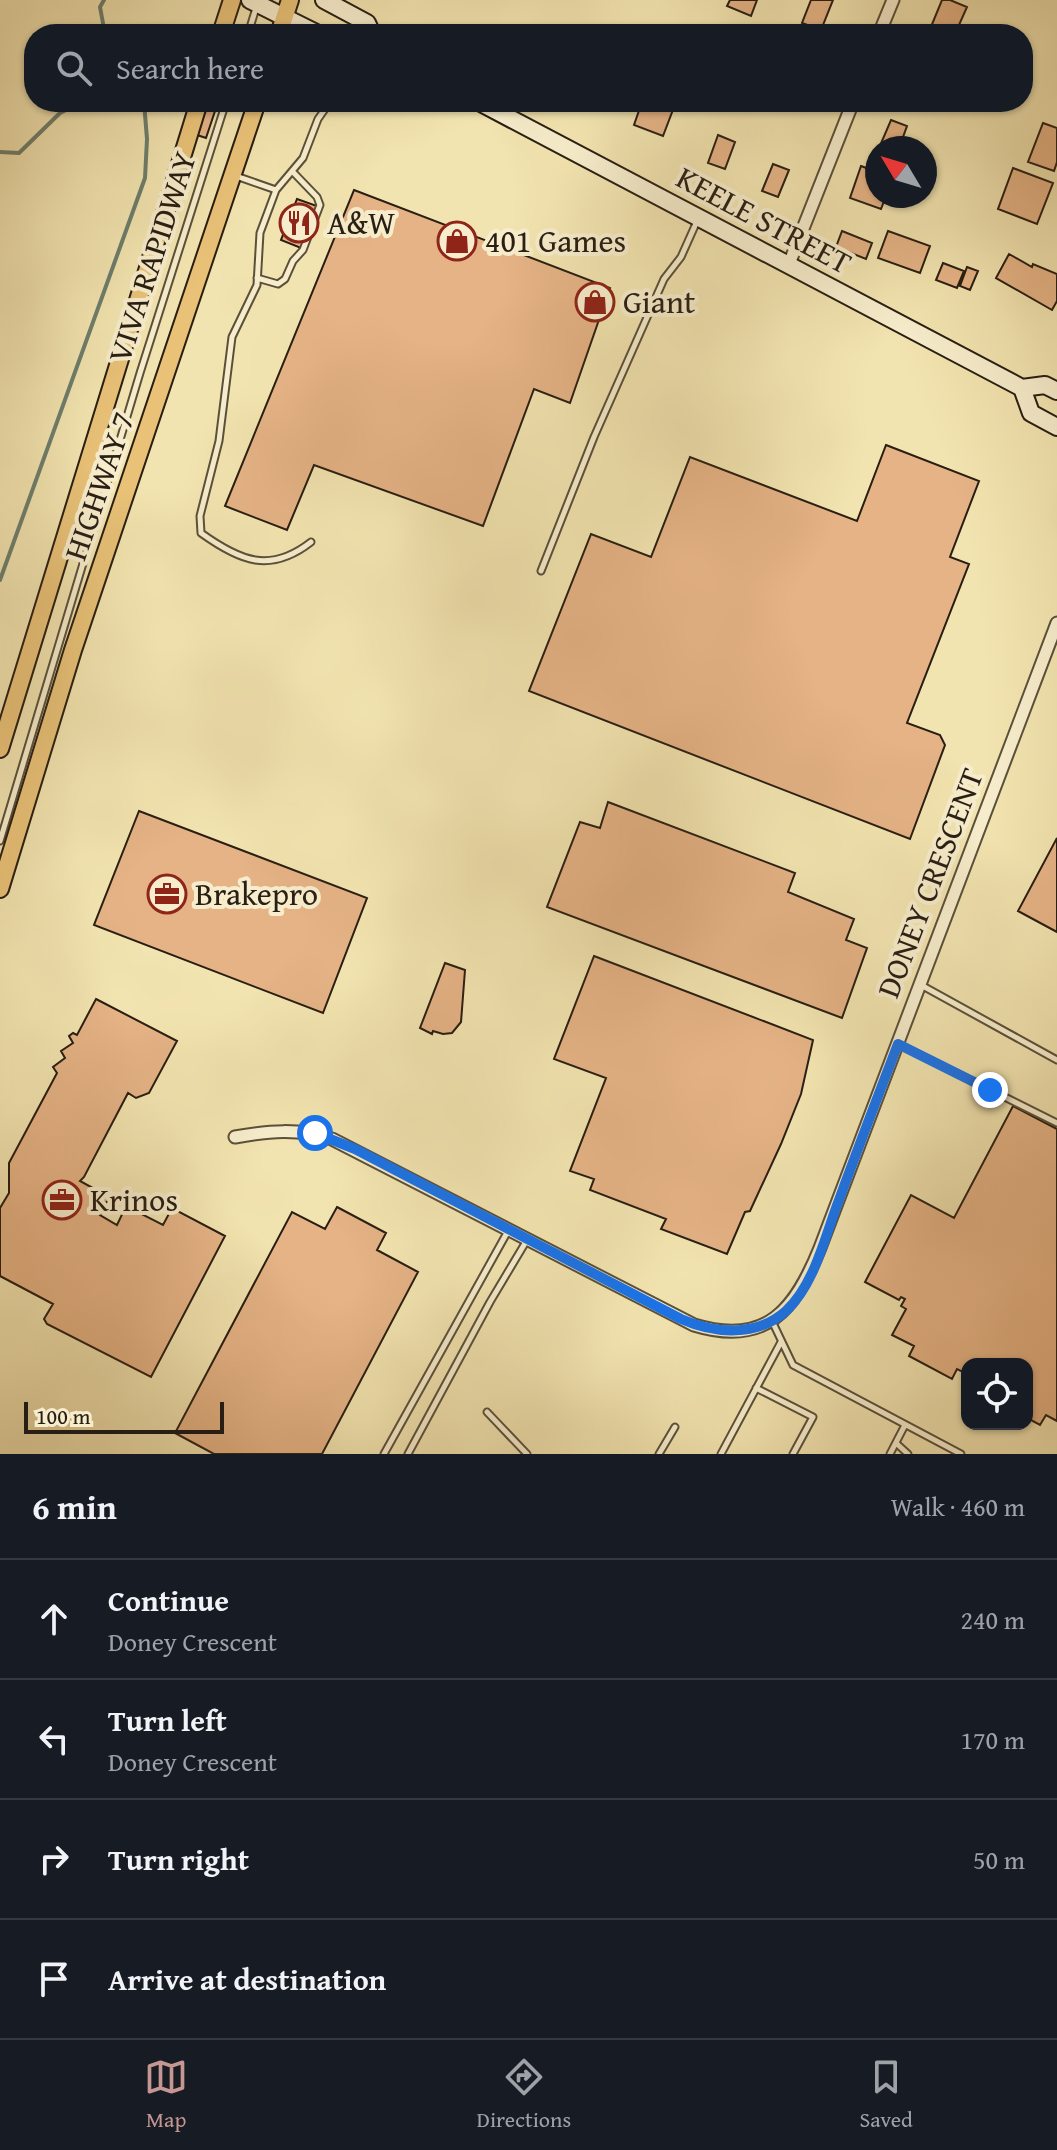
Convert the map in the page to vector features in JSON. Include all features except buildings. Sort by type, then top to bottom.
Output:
[{"type":"main road","points":[[224,24],[232,0]]},
{"type":"main road","points":[[282,24],[290,0]]},
{"type":"main road","points":[[324,0],[367,24]]},
{"type":"main road","points":[[256,1],[298,24]]},
{"type":"main road","name":"HIGHWAY 7","points":[[0,749],[196,112]]},
{"type":"main road","name":"HIGHWAY 7","points":[[0,889],[73,650],[254,112]]},
{"type":"main road","name":"KEELE STREET","points":[[498,112],[1022,388],[1045,385],[1057,391]]},
{"type":"main road","name":"KEELE STREET","points":[[1022,388],[1031,413],[1057,427]]},
{"type":"street","points":[[883,24],[893,0]]},
{"type":"street","points":[[789,264],[849,112]]},
{"type":"street","name":"DONEY CRESCENT","points":[[235,1137],[275,1131],[315,1133],[355,1149],[694,1325],[737,1331],[772,1320],[795,1300],[809,1275],[1057,623]]},
{"type":"lane","points":[[250,24],[256,1]]},
{"type":"lane","name":"VIVA RAPIDWAY","points":[[0,841],[140,373],[223,112]]},
{"type":"lane","points":[[311,542],[295,555],[262,564],[224,550],[201,533],[200,516],[219,441],[232,337],[257,285],[260,233],[276,190],[303,158],[323,112]]},
{"type":"lane","points":[[257,278],[278,284],[285,279],[293,261],[303,250],[320,205],[317,197],[292,171]]},
{"type":"lane","points":[[232,174],[276,190]]},
{"type":"lane","points":[[541,571],[594,437],[664,279],[681,257],[699,217]]},
{"type":"lane","points":[[920,984],[1057,1060]]},
{"type":"lane","points":[[898,1044],[1057,1123]]},
{"type":"lane","points":[[384,1454],[509,1229]]},
{"type":"lane","points":[[408,1454],[527,1239]]},
{"type":"lane","points":[[772,1320],[793,1365],[961,1454]]},
{"type":"lane","points":[[721,1454],[782,1342]]},
{"type":"lane","points":[[756,1388],[813,1417],[793,1454]]},
{"type":"lane","points":[[487,1412],[527,1454]]},
{"type":"lane","points":[[890,1454],[905,1425]]},
{"type":"lane","points":[[659,1454],[675,1427]]},
{"type":"lane","points":[[896,1443],[908,1454]]},
{"type":"waterway","points":[[103,24],[100,7],[104,0]]},
{"type":"waterway","points":[[0,152],[19,153],[62,112]]},
{"type":"waterway","points":[[0,580],[145,178],[145,112]]},
{"type":"place","name":"A&W","points":[[299,223]]},
{"type":"place","name":"401 Games","points":[[457,241]]},
{"type":"place","name":"Giant","points":[[595,302]]},
{"type":"place","name":"Brakepro","points":[[167,894]]},
{"type":"place","name":"Krinos","points":[[62,1200]]},
{"type":"route","points":[[315,1133],[355,1149],[681,1319],[706,1328],[737,1331],[751,1329],[776,1318],[786,1311],[802,1289],[898,1044],[990,1090]]}]
